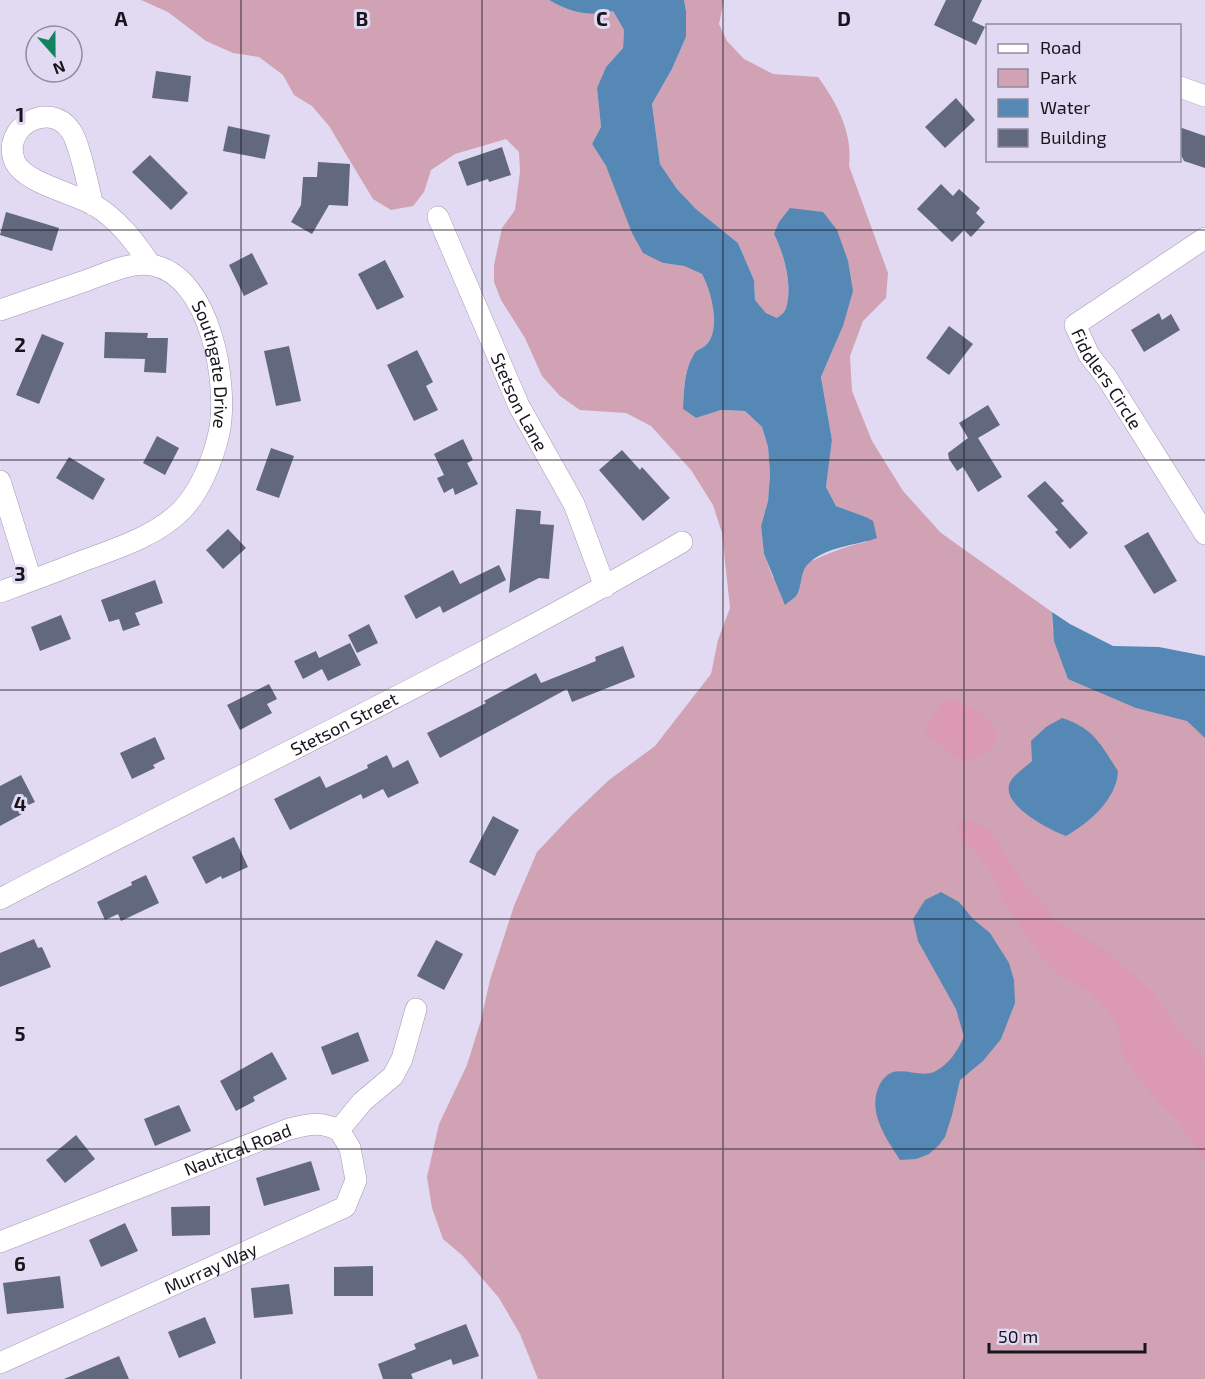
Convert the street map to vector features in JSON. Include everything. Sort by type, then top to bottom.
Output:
[{"type":"street","points":[[1181,88],[1205,96]]},
{"type":"street","points":[[0,310],[124,268],[150,264],[128,235],[107,215],[93,205],[21,170],[14,159],[12,146],[16,133],[25,123],[43,116],[56,118],[67,125],[75,137],[93,205]]},
{"type":"street","name":"Stetson Lane","points":[[438,217],[519,406],[574,504],[605,587]]},
{"type":"street","name":"Fiddlers Circle","points":[[1205,238],[1075,325],[1089,355],[1107,378],[1205,534]]},
{"type":"street","name":"Southgate Drive","points":[[0,592],[123,546],[158,529],[182,510],[207,473],[219,432],[221,398],[218,358],[203,314],[186,285],[168,271],[150,264]]},
{"type":"street","points":[[0,482],[31,580]]},
{"type":"street","name":"Stetson Street","points":[[0,899],[386,702],[605,587],[682,542]]},
{"type":"street","points":[[339,1130],[362,1102],[393,1076],[402,1059],[416,1009]]},
{"type":"street","name":"Nautical Road","points":[[0,1242],[289,1129],[314,1123],[339,1130]]},
{"type":"street","name":"Murray Way","points":[[0,1363],[345,1207],[356,1180],[350,1148],[339,1130]]},
{"type":"green space","points":[[141,0],[549,0],[580,13],[596,14],[613,11],[624,30],[623,48],[606,67],[597,88],[601,127],[592,144],[616,188],[663,263],[684,266],[702,274],[712,300],[714,330],[706,345],[695,352],[688,367],[683,409],[696,418],[721,410],[745,411],[762,427],[768,447],[770,474],[768,501],[761,526],[764,554],[773,578],[830,553],[866,542],[866,517],[836,506],[826,487],[832,440],[821,377],[843,326],[774,234],[786,270],[788,299],[785,311],[777,318],[766,313],[755,300],[754,280],[738,243],[696,209],[677,189],[660,164],[652,104],[672,69],[686,37],[684,0],[724,0],[719,24],[727,41],[744,59],[773,74],[818,77],[837,108],[846,130],[850,154],[849,166],[888,273],[886,298],[863,321],[850,356],[852,391],[872,441],[903,491],[941,533],[1052,612],[1053,632],[1205,692],[1205,1379],[538,1379],[520,1334],[499,1298],[463,1256],[443,1239],[432,1208],[427,1177],[439,1124],[467,1065],[490,980],[514,906],[537,852],[609,780],[655,746],[711,674],[718,640],[730,608],[722,533],[713,505],[691,470],[651,426],[626,413],[580,410],[560,396],[542,376],[525,338],[501,300],[494,282],[494,265],[502,228],[515,210],[520,172],[519,152],[506,139],[455,154],[431,170],[424,192],[413,206],[391,210],[373,199],[329,126],[312,106],[294,95],[283,75],[259,57],[233,53],[206,41],[168,12]]},
{"type":"shaded area","points":[[948,699],[963,704],[980,714],[993,728],[994,743],[985,752],[966,761],[959,759],[925,733],[925,729],[942,703]]},
{"type":"shaded area","points":[[971,821],[989,829],[1022,882],[1060,924],[1107,952],[1152,991],[1179,1031],[1205,1060],[1205,1160],[1177,1119],[1158,1102],[1123,1057],[1118,1027],[1112,1015],[1088,991],[1060,975],[1042,957],[1003,900],[991,872],[975,849],[963,844],[957,831],[959,822]]},
{"type":"water","points":[[549,0],[684,0],[686,37],[672,69],[652,104],[660,164],[677,189],[696,209],[738,243],[754,280],[755,300],[766,313],[777,318],[786,308],[788,280],[774,234],[779,222],[790,208],[823,212],[837,230],[848,261],[853,291],[843,326],[821,377],[832,440],[826,487],[836,506],[873,521],[877,538],[831,550],[814,559],[805,568],[796,596],[785,605],[764,554],[761,526],[768,501],[770,474],[768,447],[762,427],[745,411],[721,410],[696,418],[683,409],[688,367],[695,352],[706,345],[711,338],[713,330],[713,310],[705,281],[702,274],[684,266],[663,263],[643,253],[632,233],[606,166],[592,144],[601,127],[597,88],[606,67],[623,48],[624,30],[613,11],[596,14],[580,13]]},
{"type":"water","points":[[1052,612],[1113,646],[1159,647],[1205,656],[1205,738],[1187,721],[1136,708],[1068,679],[1054,641]]},
{"type":"water","points":[[1062,718],[1082,727],[1096,738],[1118,771],[1113,791],[1100,809],[1066,836],[1030,816],[1021,809],[1009,793],[1010,782],[1015,775],[1032,761],[1031,741],[1046,727]]},
{"type":"water","points":[[941,892],[959,902],[973,919],[990,933],[1009,963],[1014,980],[1015,1003],[1001,1039],[983,1061],[960,1080],[945,1137],[929,1154],[916,1159],[900,1160],[876,1114],[876,1094],[880,1084],[893,1072],[924,1074],[934,1072],[952,1057],[964,1037],[956,1009],[918,941],[913,919],[925,900]]},
{"type":"building","points":[[946,0],[982,0],[972,21],[985,27],[976,45],[934,25]]},
{"type":"building","points":[[156,71],[191,76],[188,102],[152,98]]},
{"type":"building","points":[[956,98],[975,120],[945,148],[925,127]]},
{"type":"building","points":[[228,126],[270,135],[265,159],[223,151]]},
{"type":"building","points":[[1181,128],[1205,136],[1205,168],[1184,161],[1181,155]]},
{"type":"building","points":[[502,147],[511,175],[467,186],[458,162]]},
{"type":"building","points":[[150,155],[188,193],[171,210],[132,172]]},
{"type":"building","points":[[318,162],[350,164],[348,206],[329,205],[312,234],[291,222],[301,205],[303,177],[317,177]]},
{"type":"building","points":[[941,184],[953,196],[959,189],[980,208],[976,213],[985,222],[971,237],[964,230],[952,242],[917,209]]},
{"type":"building","points":[[6,212],[59,228],[52,251],[0,235]]},
{"type":"building","points":[[252,253],[268,284],[244,296],[229,265]]},
{"type":"building","points":[[385,260],[404,297],[377,310],[358,274]]},
{"type":"building","points":[[1159,313],[1162,320],[1171,314],[1180,330],[1144,352],[1131,330]]},
{"type":"building","points":[[949,326],[973,344],[949,375],[926,358]]},
{"type":"building","points":[[105,332],[148,333],[147,338],[168,338],[166,373],[144,372],[145,359],[104,358]]},
{"type":"building","points":[[42,334],[64,343],[39,404],[16,395]]},
{"type":"building","points":[[289,346],[301,401],[276,406],[264,351]]},
{"type":"building","points":[[417,350],[433,382],[426,386],[438,410],[414,421],[387,365]]},
{"type":"building","points":[[988,405],[1000,425],[978,438],[1002,477],[978,492],[963,467],[957,471],[948,453],[968,438],[959,423]]},
{"type":"building","points":[[157,436],[179,448],[165,475],[143,463]]},
{"type":"building","points":[[463,439],[473,460],[467,463],[478,484],[455,495],[453,488],[444,493],[437,478],[444,475],[434,454]]},
{"type":"building","points":[[271,448],[294,456],[279,498],[256,490]]},
{"type":"building","points":[[622,450],[640,470],[642,467],[670,498],[643,521],[599,470]]},
{"type":"building","points":[[69,457],[105,479],[93,500],[56,478]]},
{"type":"building","points":[[1045,481],[1064,501],[1061,503],[1088,533],[1070,549],[1055,532],[1058,530],[1027,496]]},
{"type":"building","points":[[516,509],[541,511],[540,524],[554,525],[549,579],[539,578],[509,593]]},
{"type":"building","points":[[228,529],[246,548],[223,569],[206,550]]},
{"type":"building","points":[[1148,532],[1177,581],[1154,594],[1124,546]]},
{"type":"building","points":[[499,565],[506,580],[443,613],[440,606],[416,619],[404,596],[453,570],[460,584]]},
{"type":"building","points":[[155,580],[163,603],[135,613],[140,625],[123,631],[119,619],[109,622],[101,600]]},
{"type":"building","points":[[61,615],[71,639],[40,651],[31,627]]},
{"type":"building","points":[[369,624],[378,643],[357,653],[348,635]]},
{"type":"building","points":[[350,643],[361,665],[328,681],[322,669],[303,679],[294,661],[316,651],[319,658]]},
{"type":"building","points":[[623,646],[635,677],[572,702],[567,689],[440,758],[427,733],[486,703],[484,701],[536,673],[541,683],[596,661],[595,657]]},
{"type":"building","points":[[269,684],[277,699],[267,704],[272,713],[240,730],[227,705]]},
{"type":"building","points":[[155,737],[165,759],[153,765],[155,768],[132,779],[120,753]]},
{"type":"building","points":[[387,755],[393,768],[408,760],[419,783],[388,798],[383,789],[363,799],[361,794],[290,830],[274,799],[320,776],[326,788],[368,768],[367,765]]},
{"type":"building","points":[[21,775],[35,802],[20,809],[22,814],[0,826],[0,786]]},
{"type":"building","points":[[493,816],[519,830],[495,876],[469,862]]},
{"type":"building","points":[[234,837],[248,867],[206,884],[192,857]]},
{"type":"building","points":[[146,875],[159,903],[121,921],[118,914],[105,920],[97,902],[132,885],[131,882]]},
{"type":"building","points":[[34,939],[38,948],[42,947],[51,967],[0,987],[0,953]]},
{"type":"building","points":[[436,940],[463,954],[444,990],[417,976]]},
{"type":"building","points":[[358,1032],[369,1061],[332,1075],[321,1047]]},
{"type":"building","points":[[272,1052],[287,1079],[253,1097],[255,1101],[236,1111],[220,1081]]},
{"type":"building","points":[[179,1105],[191,1131],[155,1146],[144,1119]]},
{"type":"building","points":[[76,1135],[95,1159],[65,1183],[46,1160]]},
{"type":"building","points":[[311,1161],[320,1190],[264,1206],[256,1178]]},
{"type":"building","points":[[210,1206],[210,1235],[172,1236],[171,1207]]},
{"type":"building","points":[[125,1223],[138,1251],[101,1267],[89,1240]]},
{"type":"building","points":[[373,1266],[373,1296],[334,1296],[334,1267]]},
{"type":"building","points":[[60,1276],[64,1308],[7,1314],[3,1283]]},
{"type":"building","points":[[289,1284],[293,1314],[254,1318],[251,1288]]},
{"type":"building","points":[[205,1317],[216,1343],[179,1358],[168,1332]]},
{"type":"building","points":[[466,1324],[479,1356],[453,1365],[451,1359],[411,1374],[413,1379],[383,1379],[378,1364],[416,1349],[414,1344]]},
{"type":"building","points":[[119,1356],[129,1379],[64,1379]]}]
